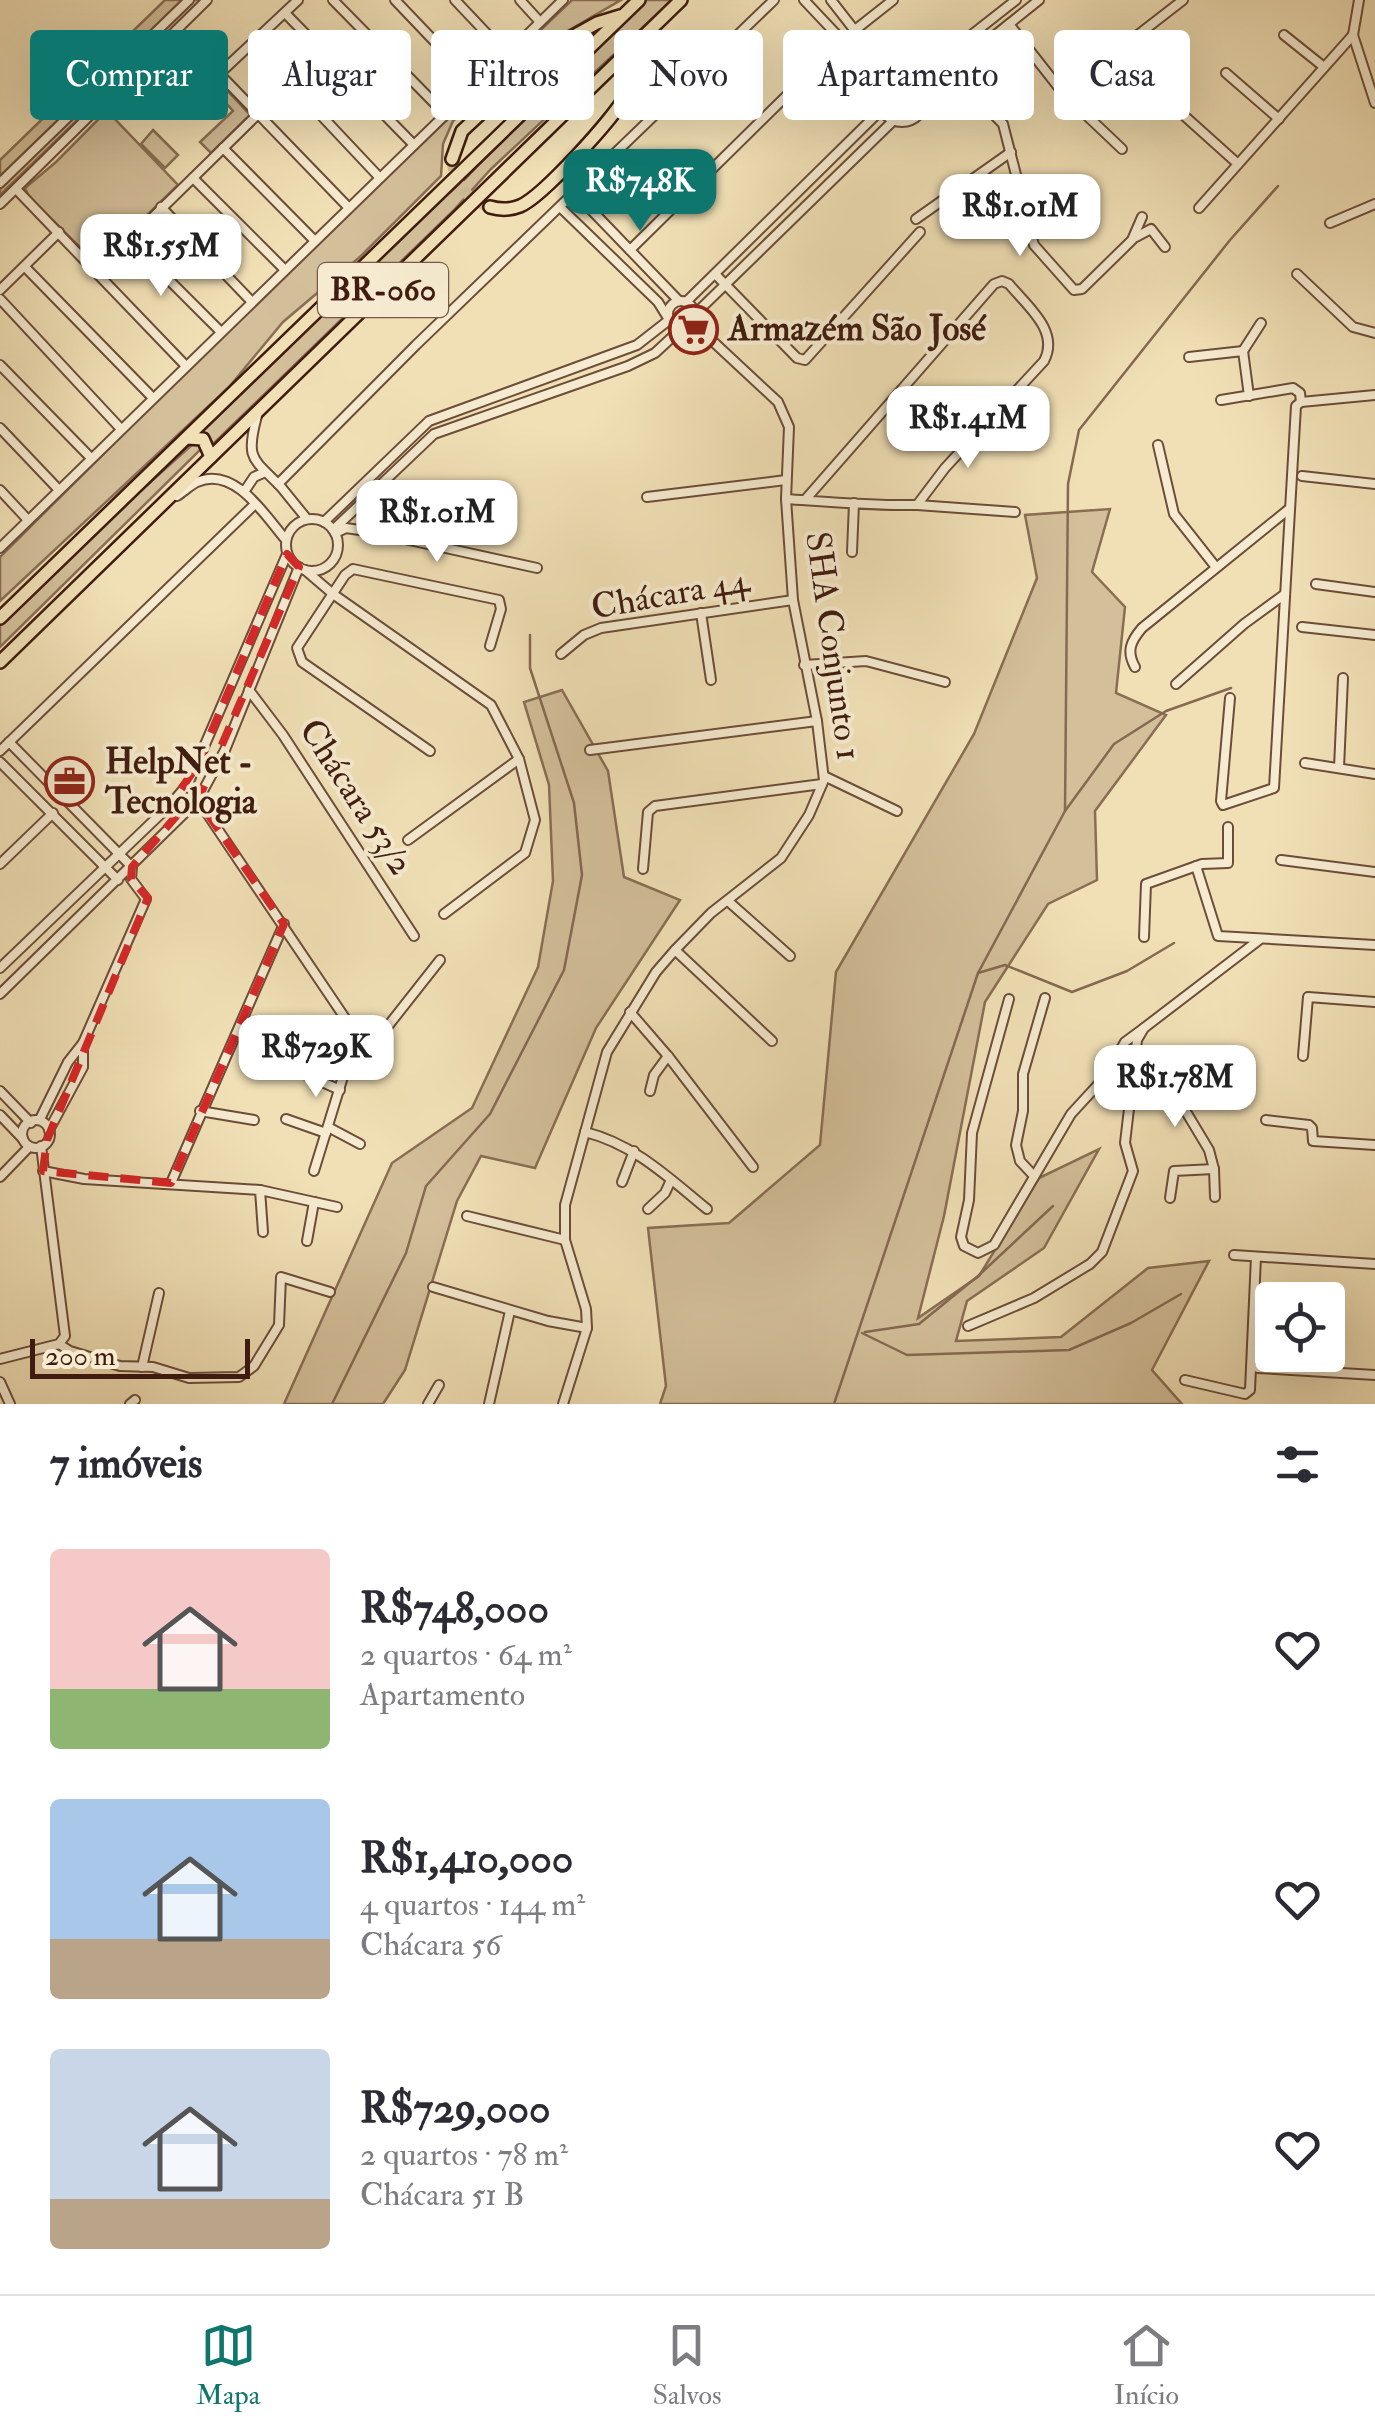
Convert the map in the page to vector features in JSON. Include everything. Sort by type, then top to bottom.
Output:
[{"type":"highway","name":"BR-060","points":[[0,618],[640,0]]},
{"type":"highway","name":"BR-060","points":[[652,30],[681,0]]},
{"type":"highway","points":[[670,12],[692,0]]},
{"type":"highway","points":[[452,159],[456,140],[465,127],[550,49],[597,23],[624,15]]},
{"type":"highway","name":"BR-060","points":[[0,662],[614,66]]},
{"type":"highway","points":[[490,208],[510,209],[529,201],[614,112]]},
{"type":"highway","points":[[186,438],[203,438],[211,458]]},
{"type":"street","points":[[0,182],[188,0]]},
{"type":"street","points":[[177,30],[207,0]]},
{"type":"street","points":[[267,30],[298,0]]},
{"type":"street","points":[[333,0],[431,100]]},
{"type":"street","points":[[395,0],[431,37]]},
{"type":"street","points":[[455,0],[483,30]]},
{"type":"street","points":[[520,0],[540,22]]},
{"type":"street","points":[[532,30],[563,0]]},
{"type":"street","points":[[278,484],[774,0]]},
{"type":"street","points":[[804,0],[833,30]]},
{"type":"street","points":[[831,0],[855,30],[893,0]]},
{"type":"street","points":[[978,30],[1016,0]]},
{"type":"street","points":[[1001,30],[1039,0]]},
{"type":"street","points":[[1144,30],[1183,0]]},
{"type":"street","points":[[1359,0],[1353,35],[1375,103]]},
{"type":"street","points":[[285,13],[414,145]]},
{"type":"street","points":[[1009,24],[1054,81]]},
{"type":"street","points":[[1284,34],[1324,67]]},
{"type":"street","points":[[1199,208],[1353,35]]},
{"type":"street","points":[[228,65],[248,47]]},
{"type":"street","points":[[1226,73],[1278,119]]},
{"type":"street","points":[[1365,73],[1375,76]]},
{"type":"street","points":[[228,84],[248,105]]},
{"type":"street","points":[[630,250],[783,99]]},
{"type":"street","points":[[0,204],[85,120]]},
{"type":"street","points":[[97,272],[251,120]]},
{"type":"street","points":[[263,120],[348,208]]},
{"type":"street","points":[[325,120],[380,178]]},
{"type":"street","points":[[0,548],[439,120]]},
{"type":"street","points":[[669,319],[669,309],[716,275],[871,120]]},
{"type":"street","points":[[334,531],[434,434],[628,366],[669,343],[892,120],[911,120]]},
{"type":"street","points":[[1000,120],[1007,133],[1034,245],[1071,288],[1082,289],[1132,240],[1150,228],[1165,246]]},
{"type":"street","points":[[1092,120],[1122,149]]},
{"type":"street","points":[[1188,120],[1238,164]]},
{"type":"street","points":[[224,148],[315,241]]},
{"type":"street","points":[[916,219],[1011,152]]},
{"type":"street","points":[[836,153],[845,164]]},
{"type":"street","points":[[193,178],[285,270]]},
{"type":"street","points":[[16,188],[186,366]]},
{"type":"street","points":[[574,192],[682,302],[689,321]]},
{"type":"street","points":[[1330,223],[1375,204]]},
{"type":"street","points":[[560,206],[658,302],[675,326],[689,321]]},
{"type":"street","points":[[161,208],[252,302]]},
{"type":"street","points":[[577,222],[578,209],[590,210]]},
{"type":"street","points":[[1132,240],[1142,217]]},
{"type":"street","points":[[0,290],[59,232]]},
{"type":"street","points":[[716,275],[797,358],[805,360],[920,232]]},
{"type":"street","points":[[128,239],[221,332]]},
{"type":"street","points":[[739,252],[749,261]]},
{"type":"street","points":[[24,266],[153,398]]},
{"type":"street","points":[[1297,274],[1353,327],[1375,333]]},
{"type":"street","points":[[805,500],[994,284],[1006,282],[1048,332],[1050,350],[917,505]]},
{"type":"street","points":[[658,302],[670,292]]},
{"type":"street","points":[[0,300],[122,429]]},
{"type":"street","points":[[324,522],[429,421],[637,345],[669,319]]},
{"type":"street","name":"SHA Conjunto 1","points":[[563,1404],[587,1328],[586,1309],[565,1240],[565,1205],[608,1052],[630,1012],[675,950],[698,925],[781,858],[809,814],[823,780],[817,721],[793,600],[786,499],[789,427],[785,413],[778,402],[689,321]]},
{"type":"street","points":[[1249,396],[1243,351],[1261,323]]},
{"type":"street","points":[[1189,357],[1243,351]]},
{"type":"street","points":[[0,365],[91,458]]},
{"type":"street","points":[[1222,400],[1294,388],[1299,391],[1300,402]]},
{"type":"street","points":[[1230,698],[1222,804],[1273,790],[1274,786],[1296,406],[1300,402],[1375,395]]},
{"type":"street","points":[[258,413],[252,448],[263,473],[278,484],[308,520]]},
{"type":"street","points":[[429,421],[434,434]]},
{"type":"street","points":[[0,428],[59,490]]},
{"type":"street","points":[[1158,445],[1174,514],[1215,566]]},
{"type":"street","points":[[244,492],[254,476],[263,473]]},
{"type":"street","points":[[1302,476],[1375,484]]},
{"type":"street","points":[[154,513],[198,481],[222,480],[244,492],[286,540]]},
{"type":"street","points":[[647,496],[786,480]]},
{"type":"street","points":[[0,490],[28,520]]},
{"type":"street","points":[[786,499],[1014,512]]},
{"type":"street","points":[[852,552],[854,503]]},
{"type":"street","points":[[0,752],[254,505]]},
{"type":"street","points":[[1135,667],[1129,656],[1133,638],[1288,508]]},
{"type":"street","points":[[0,968],[188,784],[287,554],[290,530],[308,520],[324,522],[334,531],[338,548],[331,562],[330,590]]},
{"type":"street","points":[[334,531],[346,528],[373,532],[536,568]]},
{"type":"street","points":[[287,554],[330,590],[491,705],[519,759],[535,820],[525,854],[444,914]]},
{"type":"street","points":[[302,569],[314,571],[331,562]]},
{"type":"street","points":[[430,750],[298,656],[298,648],[330,590],[353,568],[499,600],[501,608],[490,646]]},
{"type":"street","points":[[0,994],[198,800],[224,750],[302,569]]},
{"type":"street","points":[[1316,584],[1375,592]]},
{"type":"street","points":[[1176,684],[1285,594]]},
{"type":"street","name":"Chácara 44","points":[[561,654],[592,630],[793,600]]},
{"type":"street","points":[[701,613],[711,680]]},
{"type":"street","points":[[1302,627],[1375,635]]},
{"type":"street","points":[[804,665],[866,661],[946,682]]},
{"type":"street","points":[[1339,768],[1343,678]]},
{"type":"street","name":"Chácara 53/2","points":[[249,690],[283,735],[414,936]]},
{"type":"street","points":[[590,750],[817,721]]},
{"type":"street","points":[[9,742],[132,867],[131,880]]},
{"type":"street","points":[[21,756],[3,764],[118,880],[131,880],[144,893],[146,904],[83,1043],[23,1138]]},
{"type":"street","points":[[408,840],[519,759]]},
{"type":"street","points":[[1305,763],[1375,774]]},
{"type":"street","points":[[643,869],[646,819],[652,808],[823,780],[897,811]]},
{"type":"street","points":[[198,800],[345,1018],[354,1041],[314,1171]]},
{"type":"street","points":[[170,805],[181,816]]},
{"type":"street","points":[[0,864],[53,813]]},
{"type":"street","points":[[1144,937],[1146,884],[1196,866],[1228,864],[1228,827]]},
{"type":"street","points":[[89,848],[98,849],[103,836]]},
{"type":"street","points":[[1281,860],[1375,872]]},
{"type":"street","points":[[1196,866],[1218,936],[1375,945]]},
{"type":"street","points":[[728,901],[790,956]]},
{"type":"street","points":[[55,914],[64,932]]},
{"type":"street","points":[[171,1183],[284,924]]},
{"type":"street","points":[[1009,999],[972,1133],[969,1200],[961,1237],[969,1251],[986,1252],[994,1245],[1075,1108],[1104,1077],[1125,1042],[1259,940]]},
{"type":"street","points":[[675,950],[772,1041]]},
{"type":"street","points":[[354,1041],[368,1048],[373,1046],[440,960]]},
{"type":"street","points":[[1303,1056],[1308,997],[1375,1002]]},
{"type":"street","points":[[1034,1176],[1020,1161],[1016,1146],[1023,1111],[1023,1074],[1045,998]]},
{"type":"street","points":[[630,1012],[753,1167]]},
{"type":"street","points":[[968,1326],[1034,1298],[1090,1264],[1102,1252],[1133,1171],[1125,1142],[1137,1040],[1144,1028]]},
{"type":"street","points":[[0,1359],[59,1344],[64,1336],[42,1146],[83,1067],[83,1043]]},
{"type":"street","points":[[650,1090],[654,1076],[668,1056]]},
{"type":"street","points":[[280,1062],[340,1090]]},
{"type":"street","points":[[1134,1064],[1170,1086],[1209,1150],[1215,1198]]},
{"type":"street","points":[[0,1091],[49,1130]]},
{"type":"street","points":[[200,1111],[254,1120]]},
{"type":"street","points":[[0,1115],[28,1148]]},
{"type":"street","points":[[286,1120],[327,1130],[360,1144]]},
{"type":"street","points":[[1266,1120],[1309,1124],[1313,1142],[1375,1145]]},
{"type":"street","points":[[585,1132],[634,1151],[707,1209]]},
{"type":"street","points":[[0,1177],[28,1148],[42,1146]]},
{"type":"street","points":[[622,1182],[634,1151]]},
{"type":"street","points":[[1170,1198],[1174,1170],[1214,1169]]},
{"type":"street","points":[[43,1171],[84,1179],[260,1190],[337,1207]]},
{"type":"street","points":[[648,1209],[672,1180]]},
{"type":"street","points":[[260,1190],[263,1232]]},
{"type":"street","points":[[308,1241],[314,1202]]},
{"type":"street","points":[[468,1216],[565,1240]]},
{"type":"street","points":[[1234,1255],[1375,1264]]},
{"type":"street","points":[[1185,1380],[1245,1394],[1250,1390],[1256,1257]]},
{"type":"street","points":[[59,1344],[120,1366],[153,1367],[189,1378],[239,1377],[254,1366],[279,1326],[281,1277],[330,1292]]},
{"type":"street","points":[[433,1288],[587,1328]]},
{"type":"street","points":[[142,1367],[159,1294]]},
{"type":"street","points":[[489,1404],[510,1311]]},
{"type":"street","points":[[1325,1372],[1375,1375]]},
{"type":"street","points":[[0,1382],[10,1404]]},
{"type":"street","points":[[428,1404],[439,1385]]},
{"type":"highlighted area","points":[[287,554],[299,567],[198,800],[284,924],[171,1183],[43,1171],[47,1140],[148,898],[131,879],[132,867],[185,806],[170,805],[197,766]]},
{"type":"shaded area","points":[[165,0],[182,0],[151,30],[134,30]]},
{"type":"shaded area","points":[[194,0],[201,0],[170,30],[163,30]]},
{"type":"shaded area","points":[[572,0],[621,0],[569,30],[541,30]]},
{"type":"shaded area","points":[[643,0],[672,0],[640,30],[614,30],[614,54],[594,73],[594,48]]},
{"type":"shaded area","points":[[228,91],[248,117],[211,153],[200,142],[228,120],[233,111],[228,105]]},
{"type":"shaded area","points":[[41,120],[58,120],[0,176],[0,160]]},
{"type":"shaded area","points":[[71,120],[77,120],[0,195],[0,189]]},
{"type":"shaded area","points":[[98,120],[116,120],[178,185],[141,221],[135,217],[104,247],[106,255],[97,264],[29,197],[25,188]]},
{"type":"shaded area","points":[[447,120],[454,120],[443,144],[441,176],[361,256],[283,322],[229,387],[0,601],[0,557]]},
{"type":"shaded area","points":[[521,120],[543,120],[213,444],[201,431],[419,218],[465,179]]},
{"type":"shaded area","points":[[153,130],[178,155],[165,168],[141,144]]},
{"type":"shaded area","points":[[200,443],[200,450],[0,647],[0,625],[108,520],[193,444]]},
{"type":"shaded area","points":[[1110,509],[1092,572],[1125,607],[1116,693],[1166,715],[1095,811],[1097,880],[1048,904],[985,1002],[944,1216],[918,1318],[979,1276],[1039,1178],[1099,1149],[1044,1248],[967,1301],[956,1341],[1061,1337],[1148,1268],[1209,1261],[1152,1370],[1182,1404],[660,1404],[666,1386],[648,1228],[729,1223],[820,1145],[836,972],[974,734],[1037,578],[1025,515]]},
{"type":"shaded area","points":[[562,690],[608,771],[624,877],[680,900],[596,1028],[535,1168],[481,1156],[457,1201],[405,1370],[383,1404],[284,1404],[392,1163],[472,1108],[538,967],[553,881],[549,785],[524,702]]},
{"type":"waterway","points":[[834,1404],[978,973],[1065,811],[1068,484],[1079,430],[1230,240],[1278,186]]},
{"type":"waterway","points":[[332,1404],[406,1253],[426,1186],[490,1114],[564,970],[582,875],[574,803],[530,668],[530,635]]},
{"type":"waterway","points":[[1065,811],[1114,744],[1166,711],[1231,688]]},
{"type":"waterway","points":[[978,973],[1005,965],[1072,992],[1127,971],[1174,943]]},
{"type":"waterway","points":[[865,1332],[919,1324],[1053,1206]]},
{"type":"waterway","points":[[862,1333],[907,1355],[1069,1350],[1131,1323],[1181,1294]]},
{"type":"tunnel","points":[[452,159],[455,176],[463,189],[474,200],[490,207]]},
{"type":"place","name":"Armazém São José","points":[[693,329]]},
{"type":"place","name":"HelpNet - Tecnologia","points":[[70,782]]}]
